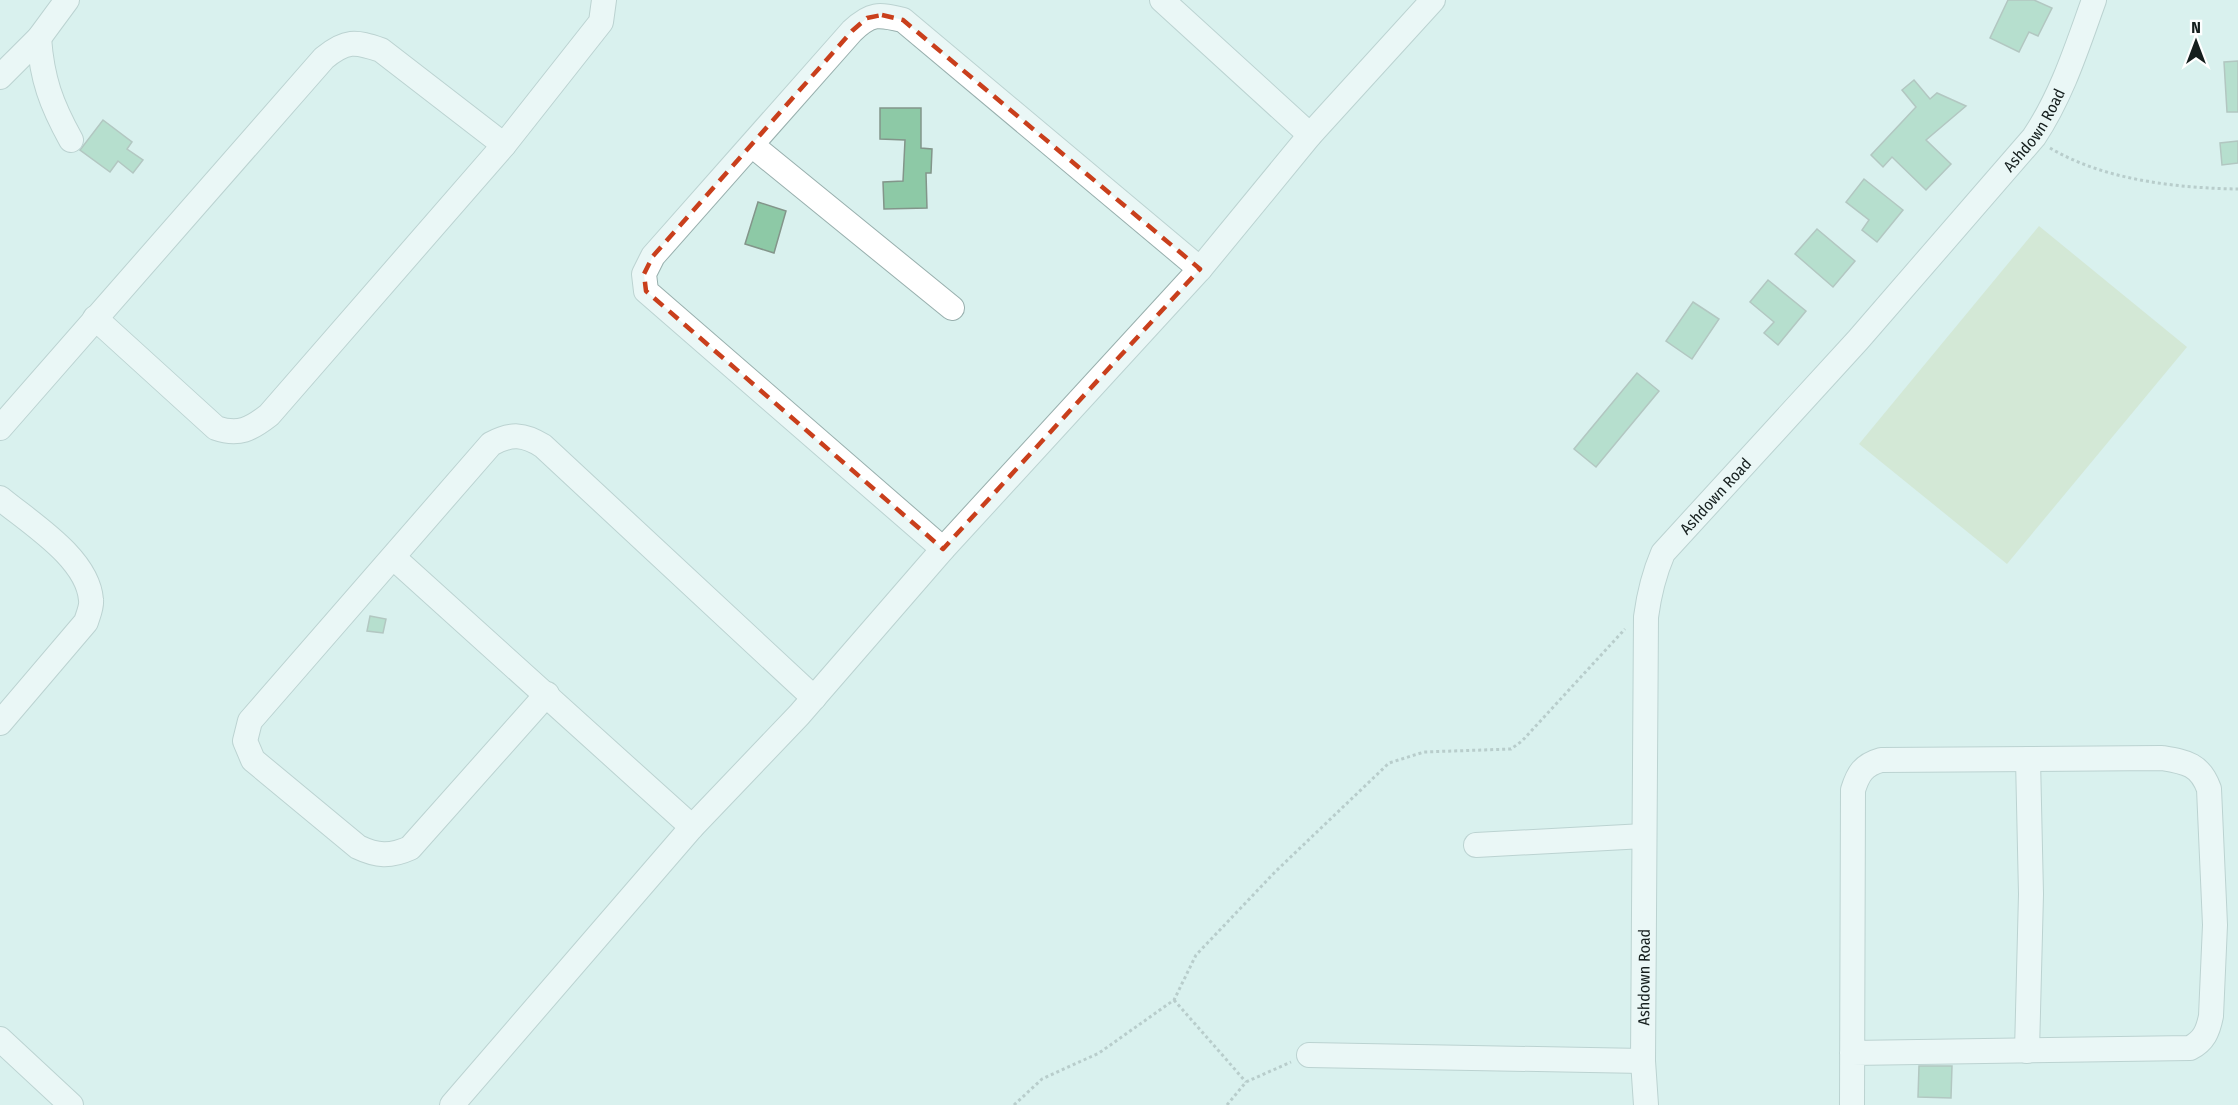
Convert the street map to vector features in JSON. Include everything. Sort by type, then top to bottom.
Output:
[{"type":"street","points":[[0,77],[39,38],[67,0]]},
{"type":"street","points":[[95,318],[216,428],[231,434],[251,429],[269,415],[504,145],[601,22],[604,0]]},
{"type":"street","points":[[452,1105],[692,827],[814,698],[943,549],[1200,269],[1310,135],[1433,0]]},
{"type":"street","name":"Ashdown Road","points":[[1646,1105],[1643,1060],[1646,617],[1650,589],[1663,553],[1858,340],[2034,136],[2050,113],[2065,80],[2094,0]]},
{"type":"street","points":[[1167,2],[1310,135]]},
{"type":"street","points":[[943,549],[646,291],[644,274],[653,256],[753,146],[852,31],[867,18],[882,15],[903,20],[1200,269]]},
{"type":"street","points":[[39,38],[41,69],[52,106],[71,140]]},
{"type":"street","points":[[0,428],[324,58],[340,45],[362,43],[381,50],[504,145]]},
{"type":"street","points":[[753,146],[952,308]]},
{"type":"street","points":[[547,694],[410,848],[395,855],[374,855],[358,847],[253,760],[245,741],[250,721],[491,444],[507,435],[528,436],[543,446],[814,698]]},
{"type":"street","points":[[0,498],[75,561],[87,579],[92,601],[86,622],[0,723]]},
{"type":"street","points":[[394,558],[692,827]]},
{"type":"street","points":[[1852,1053],[2190,1048],[2198,1044],[2209,1028],[2211,1016],[2215,925],[2210,789],[2200,770],[2184,762],[2162,758],[1881,760],[1870,763],[1862,770],[1853,790],[1852,1053],[1852,1105]]},
{"type":"street","points":[[2027,1051],[2031,894],[2028,759]]},
{"type":"street","points":[[1476,845],[1644,836]]},
{"type":"street","points":[[0,1039],[71,1105]]},
{"type":"street","points":[[1309,1055],[1643,1060]]},
{"type":"path","points":[[2034,136],[2052,149],[2083,164],[2103,170],[2198,188],[2238,189]]},
{"type":"path","points":[[1014,1105],[1041,1079],[1099,1053],[1174,1000],[1196,955],[1275,872],[1389,763],[1424,752],[1511,749],[1522,741],[1627,627]]},
{"type":"path","points":[[1174,1000],[1246,1082]]},
{"type":"path","points":[[1227,1105],[1246,1082],[1264,1072],[1309,1055]]},
{"type":"highlighted area","points":[[882,15],[903,20],[1200,269],[943,549],[661,306],[646,291],[644,274],[653,256],[852,31],[867,18]]},
{"type":"green space","points":[[2039,226],[2187,347],[2007,564],[1859,444]]},
{"type":"building","points":[[2008,0],[2034,0],[2052,8],[2038,36],[2029,32],[2019,52],[1990,38]]},
{"type":"building","points":[[2238,61],[2238,112],[2227,112],[2224,62]]},
{"type":"building","points":[[1914,80],[1930,99],[1937,93],[1966,106],[1926,140],[1951,164],[1926,190],[1892,157],[1883,167],[1871,155],[1916,107],[1902,90]]},
{"type":"building","points":[[880,108],[921,108],[921,148],[932,149],[931,173],[926,173],[927,208],[884,209],[883,182],[903,181],[905,140],[880,139]]},
{"type":"building","points":[[103,120],[132,142],[127,149],[143,160],[133,173],[118,161],[110,172],[80,150]]},
{"type":"building","points":[[2238,141],[2238,163],[2222,165],[2220,143]]},
{"type":"building","points":[[1864,179],[1903,210],[1877,242],[1862,230],[1869,220],[1846,202]]},
{"type":"building","points":[[758,202],[786,211],[774,253],[745,244]]},
{"type":"building","points":[[1817,229],[1855,261],[1833,287],[1795,254]]},
{"type":"building","points":[[1768,280],[1806,311],[1778,345],[1764,333],[1774,322],[1750,302]]},
{"type":"building","points":[[1693,302],[1719,319],[1692,359],[1666,341]]},
{"type":"building","points":[[1637,373],[1659,391],[1596,467],[1574,449]]},
{"type":"building","points":[[370,616],[386,619],[383,633],[367,631]]},
{"type":"building","points":[[1919,1066],[1952,1066],[1951,1098],[1918,1097]]}]
